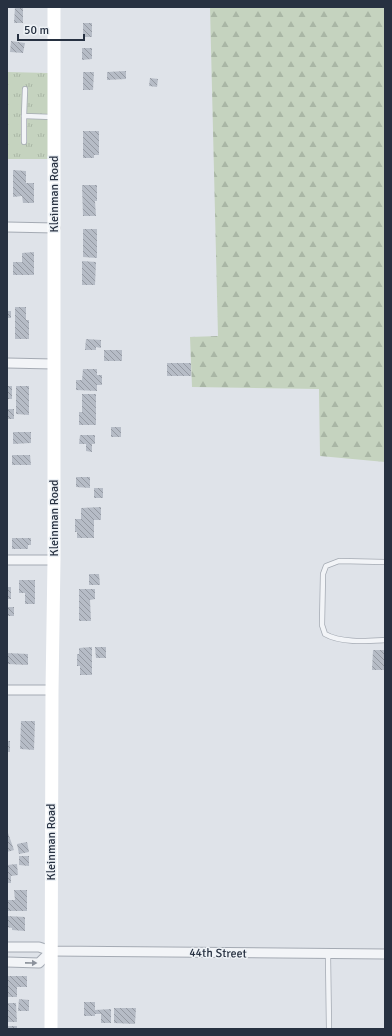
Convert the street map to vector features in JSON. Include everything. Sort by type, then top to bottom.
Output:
[{"type":"street","name":"Kleinman Road","points":[[51,1029],[54,560],[54,7]]},
{"type":"street","points":[[7,227],[54,228]]},
{"type":"street","points":[[7,363],[53,364]]},
{"type":"street","points":[[7,560],[54,560]]},
{"type":"street","points":[[7,690],[52,690]]},
{"type":"street","name":"44th Street","points":[[7,947],[40,947],[51,951],[385,954]]},
{"type":"street","points":[[7,962],[39,963],[51,951]]},
{"type":"lane","points":[[24,142],[25,89]]},
{"type":"lane","points":[[24,116],[54,117]]},
{"type":"lane","points":[[385,562],[339,561],[326,566],[323,574],[322,626],[324,634],[330,638],[360,641],[385,640]]},
{"type":"lane","points":[[328,954],[329,1029]]},
{"type":"green space","points":[[210,7],[385,7],[385,462],[320,456],[319,389],[192,387],[190,337],[218,336]]},
{"type":"green space","points":[[7,72],[48,73],[48,159],[7,159]]},
{"type":"building","points":[[15,7],[23,7],[23,23],[14,23]]},
{"type":"building","points":[[83,23],[92,23],[92,37],[83,37]]},
{"type":"building","points":[[11,41],[25,43],[23,53],[10,52]]},
{"type":"building","points":[[82,48],[92,48],[92,59],[82,60]]},
{"type":"building","points":[[126,71],[126,79],[107,80],[107,72]]},
{"type":"building","points":[[83,72],[94,72],[93,90],[83,90]]},
{"type":"building","points":[[150,78],[158,79],[157,87],[149,86]]},
{"type":"building","points":[[83,131],[99,131],[99,155],[94,155],[94,158],[83,158]]},
{"type":"building","points":[[13,170],[26,171],[26,183],[34,183],[34,203],[23,203],[22,196],[13,197]]},
{"type":"building","points":[[82,185],[97,185],[97,201],[95,201],[96,216],[83,216]]},
{"type":"building","points":[[83,229],[97,229],[97,258],[83,257]]},
{"type":"building","points":[[34,252],[34,275],[13,275],[13,262],[22,262],[22,253]]},
{"type":"building","points":[[82,261],[96,262],[95,285],[82,285]]},
{"type":"building","points":[[15,307],[26,307],[26,320],[29,320],[29,339],[15,339]]},
{"type":"building","points":[[7,311],[11,311],[11,318],[7,318]]},
{"type":"building","points":[[86,339],[101,340],[101,348],[96,347],[96,350],[85,350]]},
{"type":"building","points":[[104,350],[122,350],[122,361],[104,361]]},
{"type":"building","points":[[167,363],[191,363],[191,376],[167,376]]},
{"type":"building","points":[[83,369],[97,369],[97,375],[102,375],[102,385],[97,385],[97,391],[76,390],[76,380],[82,380]]},
{"type":"building","points":[[7,386],[12,386],[12,399],[7,399]]},
{"type":"building","points":[[16,386],[29,386],[29,415],[16,414]]},
{"type":"building","points":[[82,394],[96,394],[96,425],[79,425],[79,412],[82,412]]},
{"type":"building","points":[[7,409],[14,409],[14,419],[7,419]]},
{"type":"building","points":[[111,427],[121,427],[121,437],[111,437]]},
{"type":"building","points":[[13,432],[31,432],[31,443],[13,444]]},
{"type":"building","points":[[80,435],[95,435],[95,444],[92,444],[92,452],[86,451],[86,444],[79,444]]},
{"type":"building","points":[[12,455],[30,455],[31,465],[12,465]]},
{"type":"building","points":[[76,477],[90,477],[90,488],[76,487]]},
{"type":"building","points":[[94,488],[103,488],[103,498],[94,498]]},
{"type":"building","points":[[101,507],[101,520],[94,520],[94,538],[77,538],[77,532],[75,532],[75,519],[81,519],[81,508]]},
{"type":"building","points":[[12,538],[31,538],[31,545],[28,545],[28,549],[12,549]]},
{"type":"building","points":[[89,574],[99,574],[100,585],[89,585]]},
{"type":"building","points":[[19,580],[35,580],[35,604],[25,604],[25,593],[19,593]]},
{"type":"building","points":[[7,587],[11,587],[11,599],[7,599]]},
{"type":"building","points":[[79,589],[95,589],[95,599],[90,600],[91,621],[79,621]]},
{"type":"building","points":[[7,607],[14,607],[14,616],[7,616]]},
{"type":"building","points":[[92,647],[92,675],[80,675],[80,666],[77,666],[77,654],[79,654],[79,648]]},
{"type":"building","points":[[95,647],[106,647],[106,658],[96,658]]},
{"type":"building","points":[[373,650],[385,650],[385,670],[372,670]]},
{"type":"building","points":[[7,653],[28,654],[28,665],[7,664]]},
{"type":"building","points":[[21,721],[35,721],[34,750],[20,749]]},
{"type":"building","points":[[7,741],[10,741],[10,752],[7,752]]},
{"type":"building","points":[[7,830],[14,850],[7,852]]},
{"type":"building","points":[[27,842],[29,852],[19,854],[17,844]]},
{"type":"building","points":[[19,856],[29,856],[29,866],[19,865]]},
{"type":"building","points":[[17,864],[18,875],[11,876],[11,883],[7,883],[7,865]]},
{"type":"building","points":[[14,890],[27,890],[27,911],[7,911],[7,900],[15,900]]},
{"type":"building","points":[[7,916],[25,917],[25,931],[12,930],[12,928],[7,927]]},
{"type":"building","points":[[7,976],[27,976],[27,987],[17,987],[17,997],[7,997]]},
{"type":"building","points":[[19,999],[29,1000],[29,1011],[18,1011]]},
{"type":"building","points":[[84,1002],[95,1002],[95,1010],[111,1009],[111,1023],[101,1023],[101,1014],[95,1014],[95,1016],[84,1016]]},
{"type":"building","points":[[7,1003],[16,1003],[17,1022],[7,1022]]},
{"type":"building","points":[[114,1008],[136,1008],[135,1024],[114,1023]]},
{"type":"building","points":[[7,1026],[17,1026],[17,1029],[7,1029]]}]
